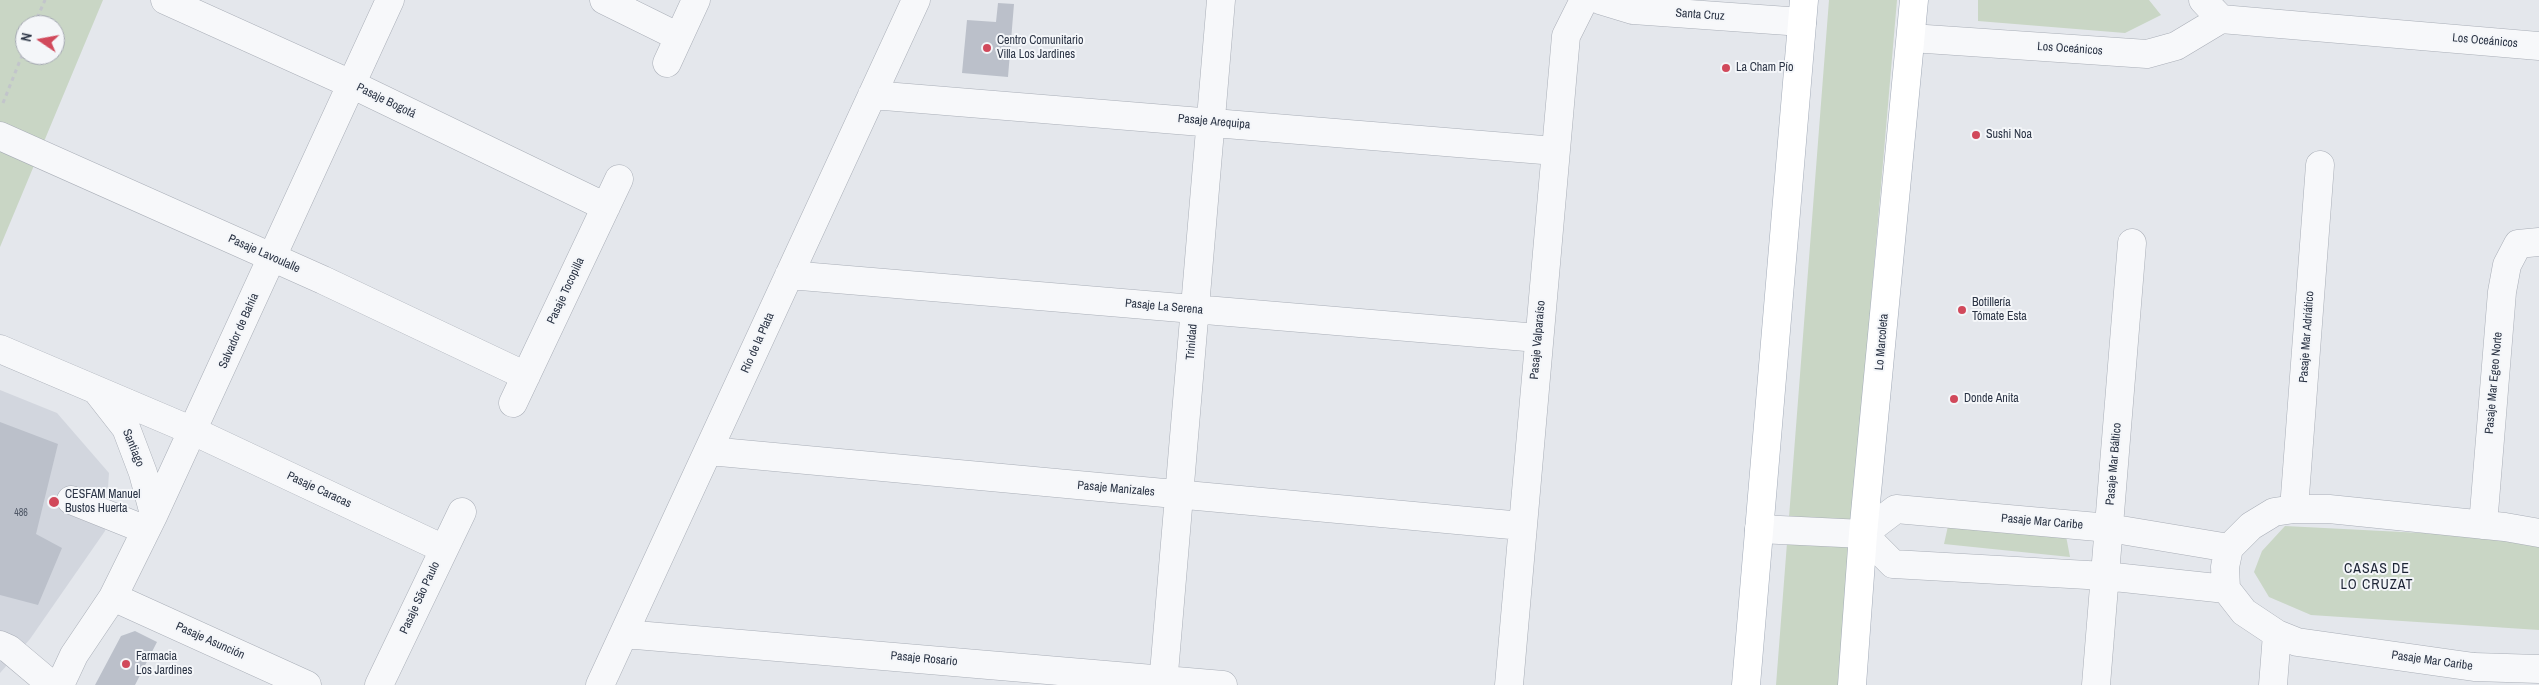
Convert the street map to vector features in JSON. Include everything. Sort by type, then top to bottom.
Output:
[{"type":"main road","name":"Lo Marcoleta","points":[[1852,685],[1863,534],[1914,0]]},
{"type":"main road","points":[[1746,685],[1803,11]]},
{"type":"street","name":"Pasaje Bogotá","points":[[164,0],[350,84],[606,208]]},
{"type":"street","name":"Salvador de Bahía","points":[[50,684],[74,655],[113,597],[193,430],[390,0]]},
{"type":"street","points":[[604,0],[679,37]]},
{"type":"street","points":[[667,63],[696,0]]},
{"type":"street","name":"Río de la Plata","points":[[600,685],[916,0]]},
{"type":"street","name":"Trinidad","points":[[1163,682],[1222,0]]},
{"type":"street","name":"Pasaje Valparaíso","points":[[1509,685],[1566,36],[1584,0]]},
{"type":"street","name":"Santa Cruz","points":[[1600,0],[1633,10],[1803,11]]},
{"type":"street","name":"Los Oceánicos","points":[[1911,38],[2147,54],[2176,46],[2212,9],[2539,46]]},
{"type":"street","name":"Pasaje Arequipa","points":[[872,95],[1555,151]]},
{"type":"street","name":"Pasaje Lavoulalle","points":[[0,136],[272,258],[526,376]]},
{"type":"street","name":"Pasaje Mar Adriático","points":[[2294,509],[2320,165]]},
{"type":"street","name":"Pasaje Tocopilla","points":[[513,403],[619,180]]},
{"type":"street","name":"Pasaje Mar Báltico","points":[[2096,685],[2132,243]]},
{"type":"street","name":"Pasaje Mar Egeo Norte","points":[[2483,525],[2502,292],[2507,265],[2529,244]]},
{"type":"street","name":"Pasaje La Serena","points":[[789,275],[1538,338]]},
{"type":"street","name":"Santiago","points":[[0,349],[193,430]]},
{"type":"street","name":"Santiago","points":[[96,390],[126,428],[143,473],[150,522]]},
{"type":"street","name":"Pasaje Caracas","points":[[193,430],[444,549]]},
{"type":"street","name":"Pasaje Manizales","points":[[709,452],[1522,526]]},
{"type":"street","points":[[71,500],[150,522]]},
{"type":"street","name":"Pasaje Mar Caribe","points":[[1863,534],[1896,508],[2109,528],[2229,548]]},
{"type":"street","points":[[1759,529],[1863,534],[1893,564],[2105,576],[2226,589],[2224,567],[2229,548],[2251,526],[2274,512],[2294,509],[2329,509],[2483,525],[2539,533]]},
{"type":"street","name":"Pasaje São Paulo","points":[[379,685],[462,512]]},
{"type":"street","name":"Pasaje Mar Caribe","points":[[2226,589],[2244,612],[2277,634],[2297,642],[2473,676],[2539,669]]},
{"type":"street","name":"Pasaje Asunción","points":[[113,597],[307,685]]},
{"type":"street","name":"Pasaje Rosario","points":[[624,634],[1163,682],[1223,685]]},
{"type":"street","points":[[2273,685],[2277,634]]},
{"type":"street","points":[[0,645],[9,649],[50,684]]},
{"type":"path","points":[[38,15],[45,0]]},
{"type":"path","points":[[0,110],[18,65]]},
{"type":"shaded area","name":"CESFAM Manuel Bustos Huerta","points":[[0,390],[57,413],[109,473],[105,531],[30,639],[0,673]]},
{"type":"green space","points":[[0,0],[103,0],[0,247]]},
{"type":"green space","points":[[1829,0],[1897,0],[1838,685],[1776,685]]},
{"type":"green space","points":[[1978,0],[2149,0],[2161,15],[2125,33],[1978,21]]},
{"type":"green space","points":[[1948,526],[2066,536],[2070,557],[1944,544]]},
{"type":"green space","points":[[2285,526],[2539,539],[2539,630],[2311,615],[2269,597],[2254,572],[2262,551]]},
{"type":"building","name":"Centro Comunitario Villa Los Jardines","points":[[998,3],[1014,4],[1008,77],[962,73],[967,20],[996,22]]},
{"type":"building","points":[[0,422],[58,444],[36,534],[62,548],[38,605],[0,595]]},
{"type":"building","name":"Farmacia Los Jardines","points":[[135,631],[157,642],[135,685],[95,685],[121,636]]},
{"type":"place","name":"Centro Comunitario Villa Los Jardines","points":[[987,48]]},
{"type":"place","name":"La Cham Pío","points":[[1726,68]]},
{"type":"place","name":"Sushi Noa","points":[[1976,135]]},
{"type":"place","name":"Botillería Tómate Esta","points":[[1962,310]]},
{"type":"place","name":"Donde Anita","points":[[1954,399]]},
{"type":"place","name":"CESFAM Manuel Bustos Huerta","points":[[54,502]]},
{"type":"place","name":"Farmacia Los Jardines","points":[[126,664]]},
{"type":"district","name":"CASAS DE LO CRUZAT","points":[[2377,578]]}]
